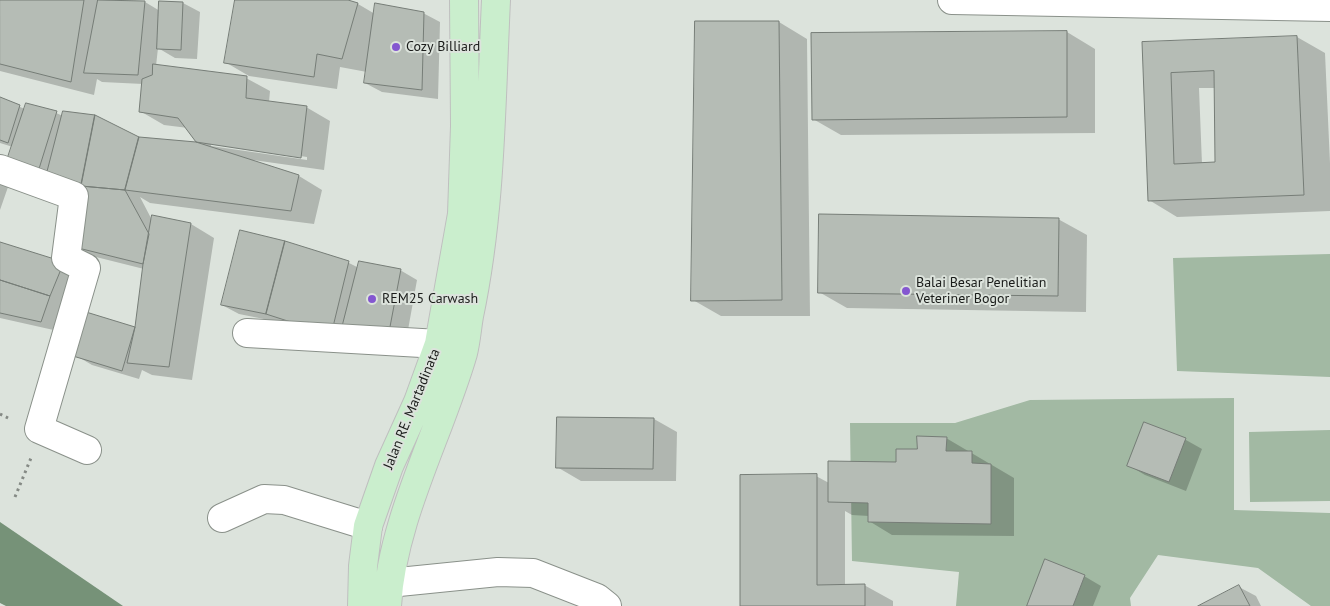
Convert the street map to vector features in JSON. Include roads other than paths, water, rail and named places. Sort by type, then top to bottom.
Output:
[{"type":"main road","name":"Jalan RE. Martadinata","points":[[362,606],[363,566],[368,526],[386,474],[418,402],[451,348],[462,214],[465,126],[464,0]]},
{"type":"main road","points":[[388,594],[408,508],[451,348],[474,292],[486,206],[496,0]]},
{"type":"street","points":[[952,0],[1330,7]]},
{"type":"street","points":[[0,169],[74,196],[66,258],[86,268],[39,429],[87,450]]},
{"type":"street","points":[[247,333],[451,348]]},
{"type":"street","points":[[222,518],[264,498],[284,500],[368,526]]},
{"type":"street","points":[[388,594],[498,572],[533,573],[597,598],[607,606]]},
{"type":"place","name":"Cozy Billiard","points":[[396,47]]},
{"type":"place","name":"Balai Besar Penelitian Veteriner Bogor","points":[[906,291]]},
{"type":"place","name":"REM25 Carwash","points":[[372,299]]}]
